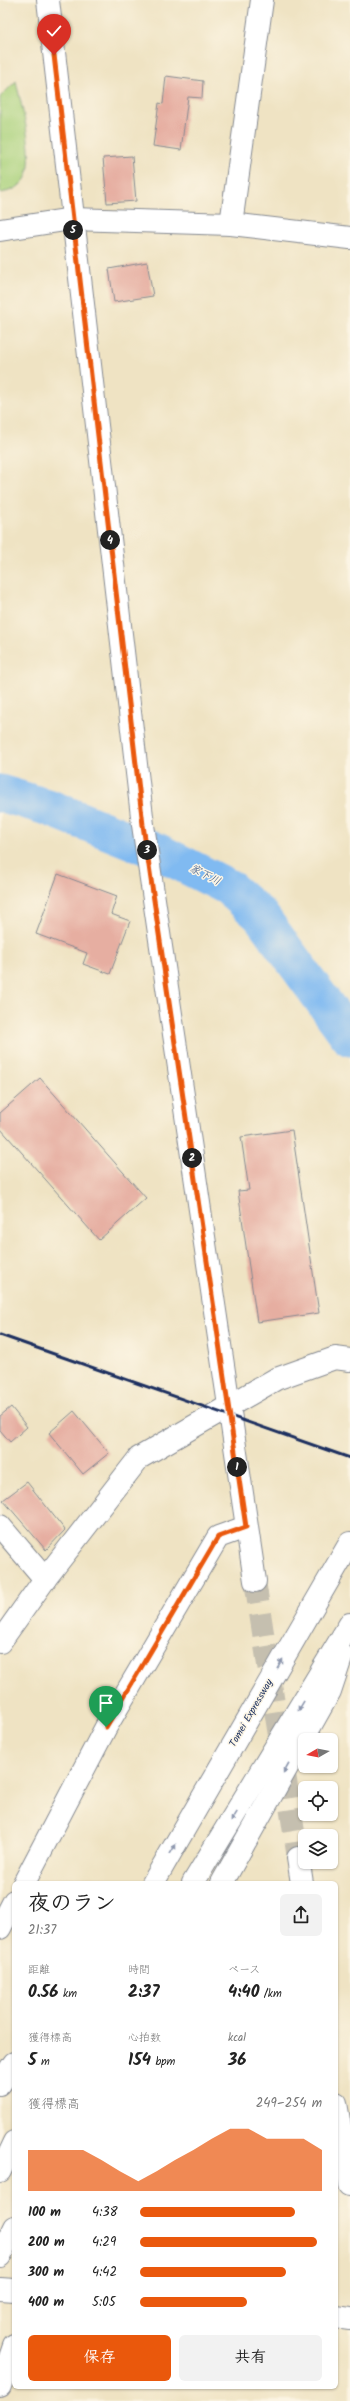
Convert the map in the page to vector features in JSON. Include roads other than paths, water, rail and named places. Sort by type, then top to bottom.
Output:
[{"type":"main road","points":[[48,0],[72,220],[143,825],[255,1581]]},
{"type":"main road","points":[[231,224],[262,0]]},
{"type":"main road","points":[[0,230],[72,220],[231,224],[350,238]]},
{"type":"main road","points":[[0,1642],[45,1579],[138,1458],[276,1379],[335,1358],[350,1360]]},
{"type":"main road","points":[[0,1526],[45,1579]]},
{"type":"main road","points":[[25,1881],[106,1727],[218,1537],[246,1527]]},
{"type":"main road","name":"Tomei Expressway","points":[[154,1881],[350,1543]]},
{"type":"main road","points":[[194,1881],[350,1624]]},
{"type":"main road","points":[[223,1881],[330,1691],[350,1632]]},
{"type":"main road","points":[[300,1869],[302,1881]]},
{"type":"main road","points":[[0,1928],[12,1906]]},
{"type":"main road","points":[[0,2084],[12,2066]]},
{"type":"main road","points":[[341,2108],[350,2185]]},
{"type":"main road","points":[[0,2171],[12,2146]]},
{"type":"main road","points":[[2,2252],[12,2231]]},
{"type":"main road","points":[[0,2289],[12,2290]]},
{"type":"main road","points":[[338,2317],[350,2319]]},
{"type":"main road","points":[[0,2386],[12,2351]]},
{"type":"waterway","name":"家下川","points":[[0,793],[50,808],[157,851],[228,887],[260,915],[350,1038]]},
{"type":"tunnel","points":[[255,1581],[298,1858]]},
{"type":"railway","points":[[0,1335],[350,1458]]}]
